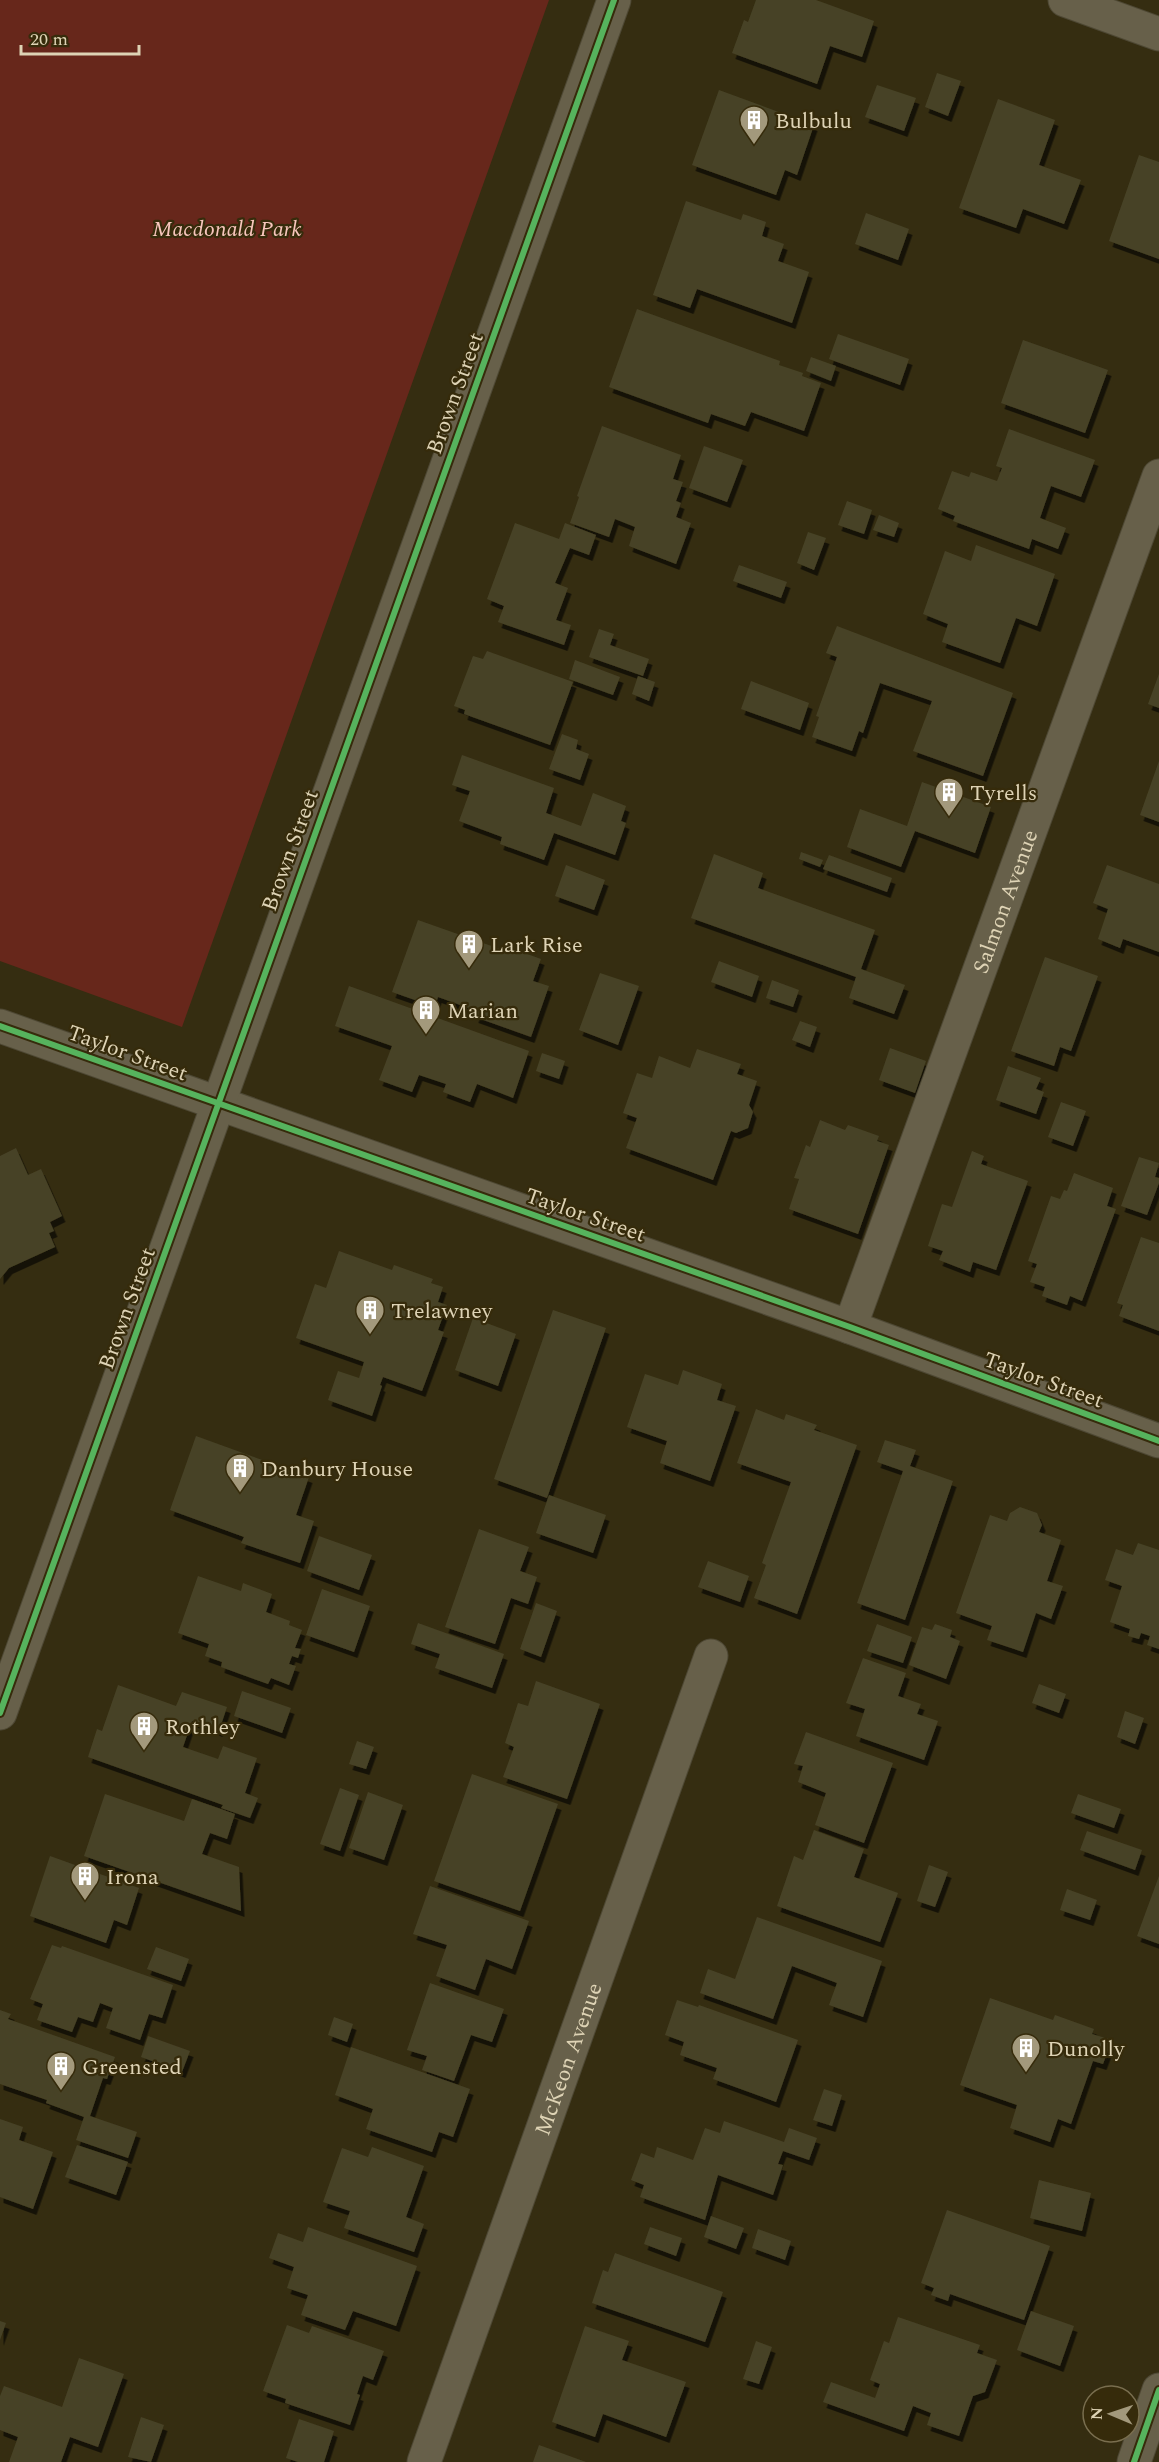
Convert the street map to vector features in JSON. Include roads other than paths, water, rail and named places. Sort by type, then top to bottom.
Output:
[{"type":"street","name":"Brown Street","points":[[0,1713],[614,0]]},
{"type":"street","points":[[1065,0],[1159,34]]},
{"type":"street","name":"Salmon Avenue","points":[[850,1327],[1159,476]]},
{"type":"street","name":"Taylor Street","points":[[0,1026],[850,1327],[1159,1441]]},
{"type":"street","name":"McKeon Avenue","points":[[424,2462],[711,1656]]},
{"type":"street","points":[[1134,2462],[1159,2390]]},
{"type":"place","name":"Bulbulu","points":[[754,146]]},
{"type":"place","name":"Tyrells","points":[[949,818]]},
{"type":"place","name":"Lark Rise","points":[[469,970]]},
{"type":"place","name":"Marian","points":[[426,1036]]},
{"type":"place","name":"Trelawney","points":[[370,1336]]},
{"type":"place","name":"Danbury House","points":[[240,1494]]},
{"type":"place","name":"Rothley","points":[[144,1752]]},
{"type":"place","name":"Irona","points":[[85,1902]]},
{"type":"place","name":"Dunolly","points":[[1026,2074]]},
{"type":"place","name":"Greensted","points":[[61,2092]]},
{"type":"park label","name":"Macdonald Park","points":[[227,228]]}]
